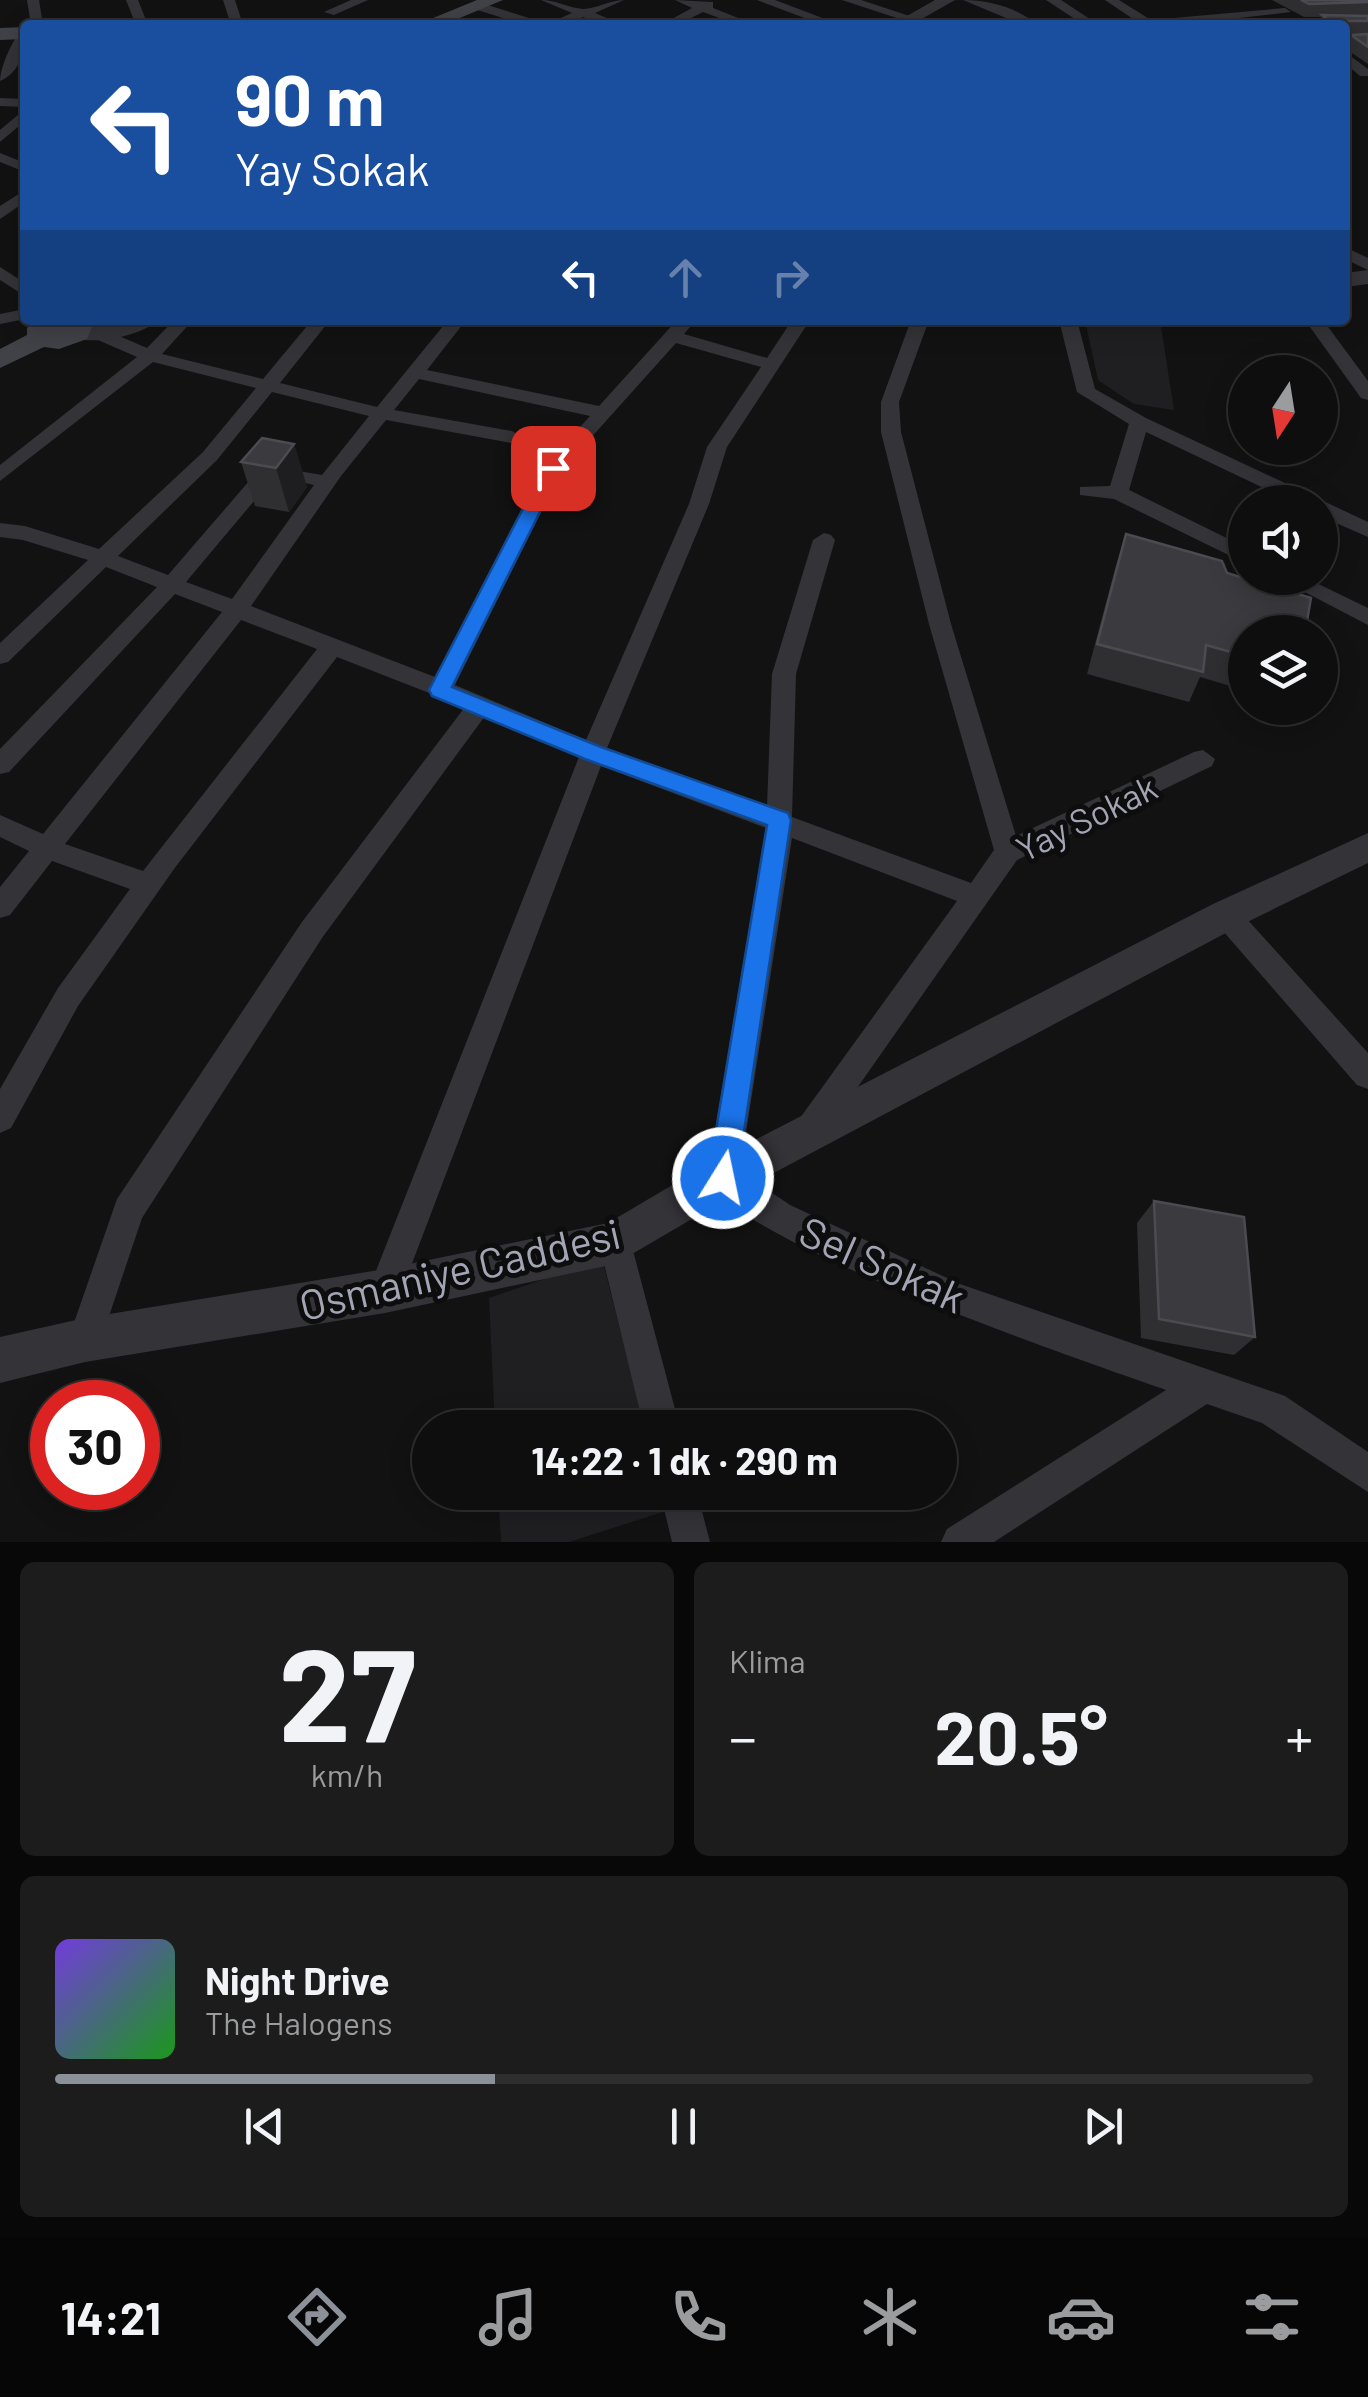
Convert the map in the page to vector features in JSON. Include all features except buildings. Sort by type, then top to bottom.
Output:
[{"type":"main road","points":[[439,20],[486,3]]},
{"type":"main road","points":[[0,360],[40,339],[40,328],[47,325]]},
{"type":"main road","points":[[80,325],[87,333]]},
{"type":"street","points":[[330,12],[362,0]]},
{"type":"street","points":[[547,0],[604,20]]},
{"type":"street","points":[[566,20],[618,0]]},
{"type":"street","points":[[680,0],[737,20]]},
{"type":"street","points":[[677,20],[723,0]]},
{"type":"street","points":[[763,0],[821,20]]},
{"type":"street","points":[[848,0],[899,20]]},
{"type":"street","points":[[908,20],[947,0]]},
{"type":"street","points":[[969,0],[1024,20]]},
{"type":"street","points":[[1052,0],[1085,20]]},
{"type":"street","points":[[1114,2],[1141,0]]},
{"type":"street","points":[[1265,0],[1300,20]]},
{"type":"street","points":[[1114,2],[1135,20]]},
{"type":"street","points":[[486,3],[526,20]]},
{"type":"street","points":[[1250,20],[1285,12]]},
{"type":"street","points":[[0,77],[10,69],[20,46]]},
{"type":"street","points":[[0,138],[20,119]]},
{"type":"street","points":[[0,214],[20,198]]},
{"type":"street","points":[[87,333],[124,325]]},
{"type":"street","points":[[0,475],[150,356],[179,325]]},
{"type":"street","points":[[0,656],[210,456],[317,325]]},
{"type":"street","points":[[0,907],[235,612],[326,482],[453,325]]},
{"type":"street","points":[[384,1291],[593,753],[698,504],[717,448],[796,325]]},
{"type":"street","points":[[918,325],[890,402],[891,432],[940,624],[1008,852]]},
{"type":"street","points":[[1069,325],[1086,392],[1139,422],[1273,485]]},
{"type":"street","points":[[1318,325],[1368,394]]},
{"type":"street","points":[[440,690],[553,468],[600,412],[682,328],[769,364]]},
{"type":"street","points":[[87,333],[150,356],[383,414],[512,437]]},
{"type":"street","points":[[417,373],[600,412]]},
{"type":"street","points":[[1118,493],[1139,422]]},
{"type":"street","points":[[0,765],[171,585],[270,468],[326,482]]},
{"type":"street","points":[[1087,491],[1118,493],[1228,548]]},
{"type":"street","points":[[1338,516],[1368,530]]},
{"type":"street","points":[[0,530],[25,533],[104,558],[235,612],[481,704],[593,753],[976,896]]},
{"type":"street","points":[[723,1178],[780,820],[784,674],[824,540]]},
{"type":"street","points":[[1323,595],[1368,617]]},
{"type":"street","points":[[0,1118],[68,998],[148,884],[332,647]]},
{"type":"street","points":[[85,1340],[128,1210],[312,930],[481,704]]},
{"type":"street","name":"Yay Sokak","points":[[802,1140],[1008,852],[1203,759]]},
{"type":"street","points":[[0,825],[48,849],[148,884]]},
{"type":"street","name":"Osmaniye Caddesi","points":[[0,1360],[85,1340],[384,1291],[616,1242],[723,1178],[1226,915],[1368,847]]},
{"type":"street","points":[[1226,915],[1368,1075]]},
{"type":"street","name":"Sel Sokak","points":[[723,1178],[778,1216],[955,1299],[1272,1409],[1368,1474]]},
{"type":"street","points":[[616,1242],[658,1410]]},
{"type":"street","points":[[960,1542],[1205,1386]]},
{"type":"street","points":[[683,1510],[691,1542]]},
{"type":"shaded area","points":[[1086,325],[1161,325],[1174,410],[1134,404],[1098,380]]},
{"type":"shaded area","points":[[602,1259],[641,1410],[494,1410],[489,1298]]},
{"type":"shaded area","points":[[499,1510],[666,1511],[569,1542],[501,1542]]},
{"type":"route","points":[[553,468],[440,690],[593,753],[780,820],[723,1178]]}]
